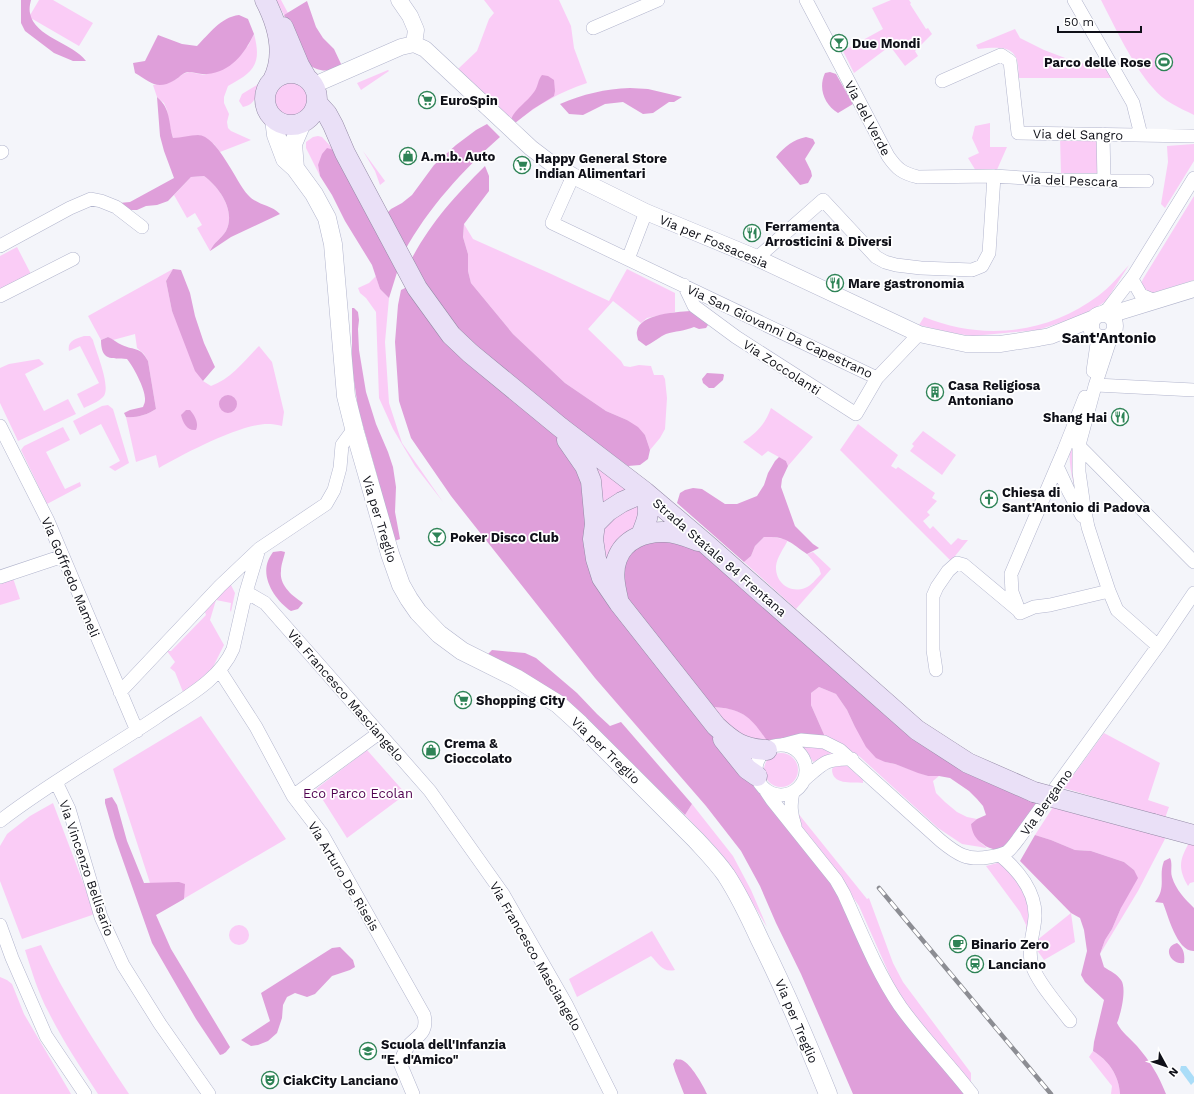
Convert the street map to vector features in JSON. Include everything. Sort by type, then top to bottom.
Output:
[{"type":"main road","name":"Strada Statale 84 Frentana","points":[[268,5],[277,29],[280,55],[278,67],[273,80]]},
{"type":"main road","name":"Strada Statale 84 Frentana","points":[[268,5],[286,34],[299,65],[309,102],[327,114],[417,288],[451,335],[470,354],[560,427],[645,492],[917,730],[968,763],[1034,792],[1194,836]]},
{"type":"main road","points":[[295,168],[294,144],[309,102],[295,72],[287,73],[273,80],[265,94],[265,103],[270,114],[284,124],[296,125],[309,102]]},
{"type":"main road","name":"Via per Treglio","points":[[274,118],[274,131],[285,159],[295,168],[314,194],[322,206],[327,218],[333,244],[346,396],[390,554],[401,584],[418,612],[439,634],[462,650],[516,678],[558,704],[580,724],[710,855],[726,875],[748,914],[806,1041],[828,1094]]},
{"type":"main road","points":[[560,427],[585,466],[591,481],[595,524],[593,539],[596,559],[602,578],[619,603],[716,726],[732,740],[742,746],[755,749],[774,747]]},
{"type":"main road","points":[[595,524],[608,511],[617,505],[645,492],[649,508],[647,521],[641,535]]},
{"type":"main road","points":[[619,603],[614,578],[617,559],[628,544],[641,535],[655,532],[667,532],[705,543]]},
{"type":"main road","points":[[716,726],[721,736],[747,769],[761,782]]},
{"type":"street","points":[[309,102],[333,76],[407,46],[416,30],[410,16],[399,0]]},
{"type":"street","points":[[593,28],[658,0]]},
{"type":"street","name":"Via del Verde","points":[[806,0],[895,167],[905,174],[918,177],[994,176]]},
{"type":"street","points":[[1074,0],[1133,103],[1141,135]]},
{"type":"street","name":"Via per Fossacesia","points":[[407,46],[425,49],[531,148],[552,164],[646,212],[757,258],[919,334],[966,344],[993,344],[1039,338],[1106,324],[1133,314],[1150,303],[1194,289]]},
{"type":"street","name":"Via del Sangro","points":[[942,81],[1001,55],[1010,61],[1018,133],[1194,136]]},
{"type":"street","points":[[1103,134],[1104,181]]},
{"type":"street","name":"Via San Giovanni Da Capestrano","points":[[574,176],[552,223],[877,378],[919,334]]},
{"type":"street","points":[[757,258],[823,200],[876,257],[885,262],[921,268],[972,270],[982,266],[989,253],[994,176]]},
{"type":"street","name":"Via del Pescara","points":[[994,176],[1147,182]]},
{"type":"street","points":[[1020,613],[1012,592],[1010,574],[1058,466],[1074,442],[1096,385],[1108,308],[1133,278],[1194,178]]},
{"type":"street","points":[[0,246],[70,208],[91,199],[116,207],[142,227]]},
{"type":"street","points":[[628,259],[646,212]]},
{"type":"street","points":[[0,296],[73,260]]},
{"type":"street","points":[[1133,278],[1141,295],[1150,303]]},
{"type":"street","name":"Via Zoccolanti","points":[[684,285],[694,306],[736,337],[856,414],[877,378]]},
{"type":"street","points":[[1106,324],[1074,442],[1084,508],[1088,527],[1109,591],[1117,610],[1158,646]]},
{"type":"street","points":[[1096,385],[1194,390]]},
{"type":"street","name":"Via Goffredo Mameli","points":[[0,426],[48,520],[137,731]]},
{"type":"street","points":[[120,692],[220,586],[259,549],[326,504],[334,490],[340,468],[342,445],[350,434],[355,432]]},
{"type":"street","points":[[1074,442],[1194,562]]},
{"type":"street","points":[[1058,466],[1069,492],[1088,527]]},
{"type":"street","points":[[1,821],[56,782],[137,731],[200,688],[220,671],[230,657],[233,649],[246,592],[259,549]]},
{"type":"street","points":[[0,577],[63,556]]},
{"type":"street","points":[[936,670],[933,650],[933,596],[937,587],[948,571],[957,563],[964,565],[1020,613]]},
{"type":"street","points":[[1020,613],[1034,607],[1050,605],[1109,591]]},
{"type":"street","name":"Via Francesco Masciangelo","points":[[246,592],[265,603],[430,791],[503,894],[566,1004],[611,1094]]},
{"type":"street","name":"Via Bergamo","points":[[1000,855],[1008,851],[1019,838],[1158,646],[1194,593]]},
{"type":"street","name":"Via Arturo De Riseis","points":[[220,671],[256,727],[294,796],[322,834],[424,1015],[425,1023],[423,1031],[406,1050],[400,1063],[413,1094]]},
{"type":"street","points":[[294,796],[380,733]]},
{"type":"street","points":[[972,1094],[918,1030],[900,1006],[885,982],[842,889],[772,800],[761,782],[757,764],[763,754],[774,747],[801,740],[824,742],[840,750],[852,760],[955,852],[967,857],[982,858],[1000,855],[1022,878],[1034,902],[1035,917],[1030,954],[1032,965],[1038,978],[1070,1021]]},
{"type":"street","points":[[774,747],[793,748],[802,757],[806,768],[804,780]]},
{"type":"street","points":[[761,782],[775,794],[787,794],[793,792],[804,780],[826,761],[834,759],[852,760]]},
{"type":"street","name":"Via Vincenzo Bellisario","points":[[56,782],[69,809],[101,916],[123,965],[160,1024],[209,1094]]},
{"type":"street","points":[[793,792],[791,812],[796,830]]},
{"type":"street","points":[[0,925],[12,958],[46,1036],[85,1094]]},
{"type":"green space","points":[[39,0],[53,0],[93,23],[79,46],[29,17]]},
{"type":"green space","points":[[276,0],[281,0],[288,13],[284,15]]},
{"type":"green space","points":[[484,0],[559,0],[571,26],[574,48],[587,83],[549,100],[532,110],[515,123],[458,69],[477,51],[489,19],[494,13]]},
{"type":"green space","points":[[891,0],[909,0],[926,29],[928,28],[932,34],[915,51],[918,56],[905,66],[890,46],[854,73],[843,51],[883,29],[872,8]]},
{"type":"green space","name":"Parco delle Rose","points":[[1101,0],[1194,0],[1194,115],[1172,104],[1157,93],[1138,69]]},
{"type":"green space","points":[[1015,29],[1020,38],[1044,50],[1073,61],[1106,69],[1113,78],[1018,78],[1017,60],[1014,54],[1009,50],[1003,48],[978,49],[976,45]]},
{"type":"green space","points":[[254,34],[257,53],[254,66],[244,76],[228,86],[224,97],[224,103],[229,114],[227,122],[228,128],[231,131],[251,140],[220,152],[214,144],[199,135],[184,138],[173,138],[167,110],[164,103],[157,97],[153,85],[164,84],[189,72],[205,75],[248,46]]},
{"type":"green space","points":[[388,70],[389,71],[361,90],[357,83]]},
{"type":"green space","points":[[291,81],[304,86],[309,99],[304,112],[291,117],[278,112],[273,99],[278,86]]},
{"type":"green space","points":[[260,83],[257,94],[251,104],[243,107],[239,101],[242,94]]},
{"type":"green space","points":[[990,123],[990,147],[1007,147],[996,172],[976,171],[968,158],[979,153],[972,138],[975,126]]},
{"type":"green space","points":[[1099,136],[1098,173],[1061,173],[1060,137]]},
{"type":"green space","points":[[313,137],[322,137],[334,150],[318,165],[320,176],[306,148],[306,142]]},
{"type":"green space","points":[[1194,144],[1194,161],[1165,208],[1161,204],[1168,162],[1167,146]]},
{"type":"green space","points":[[363,151],[385,181],[380,185],[375,171]]},
{"type":"green space","points":[[204,176],[221,193],[228,208],[229,216],[229,223],[226,231],[213,245],[210,251],[197,228],[202,225],[195,213],[187,218],[174,195],[191,177]]},
{"type":"green space","points":[[1194,196],[1194,280],[1153,293],[1144,292],[1140,286],[1143,279]]},
{"type":"green space","points":[[464,224],[473,239],[609,301],[627,269],[675,293],[675,312],[647,318],[641,323],[613,301],[588,329],[621,361],[624,366],[651,366],[654,375],[663,375],[665,379],[667,398],[665,429],[650,450],[645,435],[627,420],[606,411],[565,383],[513,334],[471,283],[468,271],[468,254],[463,237]]},
{"type":"green space","points":[[17,247],[32,276],[0,292],[0,256]]},
{"type":"green space","points":[[1129,265],[1106,301],[1094,309],[1077,317],[1038,330],[973,336],[952,333],[919,325],[924,317],[946,325],[992,331],[1014,330],[1036,326],[1058,319],[1078,309],[1098,296]]},
{"type":"green space","points":[[173,269],[166,281],[172,311],[203,381],[211,386],[225,379],[259,346],[272,362],[284,412],[282,426],[274,424],[259,425],[230,433],[159,468],[156,455],[136,462],[126,417],[141,416],[156,409],[148,361],[144,354],[137,348],[135,334],[113,340],[108,337],[101,340],[88,316]]},
{"type":"green space","points":[[376,276],[380,289],[389,298],[385,342],[389,403],[402,443],[443,502],[415,466],[393,429],[379,398],[376,312],[366,298],[360,293],[358,288],[369,283]]},
{"type":"green space","points":[[84,336],[90,336],[93,340],[105,378],[106,386],[103,397],[84,408],[77,394],[99,383],[80,346],[69,351],[69,345],[72,341]]},
{"type":"green space","points":[[39,359],[44,364],[25,374],[44,411],[68,399],[76,414],[18,441],[0,403],[0,368],[9,364]]},
{"type":"green space","points":[[108,405],[113,409],[129,463],[115,471],[109,467],[120,461],[101,424],[80,435],[73,421],[102,406]]},
{"type":"green space","points":[[771,408],[813,437],[788,466],[786,461],[768,451],[762,456],[743,442],[753,435],[760,427]]},
{"type":"green space","points":[[858,424],[898,455],[891,466],[896,469],[898,467],[935,493],[932,498],[937,501],[927,512],[930,515],[923,521],[930,529],[933,526],[951,545],[958,538],[968,540],[951,561],[840,450]]},
{"type":"green space","points":[[63,427],[70,440],[46,452],[65,489],[80,482],[81,486],[47,504],[21,450],[24,446]]},
{"type":"green space","points":[[923,431],[956,455],[942,475],[910,451],[914,446],[912,444]]},
{"type":"green space","points":[[1070,447],[1074,454],[1081,505],[1071,470]]},
{"type":"green space","points":[[587,457],[631,493],[600,513]]},
{"type":"green space","points":[[646,503],[612,571],[600,552],[604,526],[623,508]]},
{"type":"green space","points":[[764,537],[788,540],[779,556],[776,572],[781,582],[789,588],[805,588],[821,574],[819,568],[807,554],[813,552],[831,569],[796,609],[744,562],[751,556],[755,546]]},
{"type":"green space","points":[[12,575],[20,599],[0,605],[0,579]]},
{"type":"green space","points":[[230,583],[235,593],[231,612],[231,603],[216,600],[210,620],[224,645],[213,667],[206,675],[183,692],[175,672],[170,668],[175,662],[167,651],[171,651],[206,615],[205,612]]},
{"type":"green space","points":[[819,687],[836,694],[847,710],[854,725],[885,762],[928,776],[939,776],[933,781],[936,793],[957,812],[967,817],[977,819],[971,824],[981,843],[987,848],[962,844],[938,828],[859,756],[837,742],[826,739],[811,705],[811,693]]},
{"type":"green space","points":[[711,707],[732,710],[746,716],[752,721],[769,743],[738,739]]},
{"type":"green space","points":[[201,716],[286,839],[161,912],[113,769]]},
{"type":"green space","points":[[1104,733],[1160,763],[1148,800],[1169,807],[1165,818],[1064,788]]},
{"type":"green space","points":[[799,745],[816,745],[837,753],[829,754],[813,762],[807,751]]},
{"type":"green space","name":"Eco Parco Ecolan","points":[[367,750],[406,794],[347,838],[316,789]]},
{"type":"green space","points":[[778,753],[784,753],[793,758],[797,764],[797,776],[793,782],[784,787],[778,787],[769,782],[764,773],[764,767],[769,758]]},
{"type":"green space","points":[[837,764],[845,764],[863,780],[863,783],[843,782],[835,778],[832,769]]},
{"type":"green space","points":[[53,803],[95,914],[22,939],[0,881],[0,846],[7,834],[30,816]]},
{"type":"green space","points":[[692,804],[733,856],[751,890],[767,927],[738,879],[718,850],[685,815]]},
{"type":"green space","points":[[1055,804],[1167,835],[1138,891],[1100,954],[1105,940],[1112,929],[1121,908],[1134,870],[1124,862],[1091,851],[1075,850],[1035,835]]},
{"type":"green space","points":[[797,812],[867,899],[869,898],[893,963],[903,982],[971,1073],[971,1083],[937,1044],[908,1007],[895,987],[859,906],[816,844],[798,822]]},
{"type":"green space","points":[[1190,841],[1194,842],[1194,882],[1190,883],[1188,886],[1182,873],[1181,863]]},
{"type":"green space","points":[[1001,862],[1019,880],[1032,915],[1026,941],[1026,925],[1020,912],[986,866]]},
{"type":"green space","points":[[1071,913],[1075,942],[1044,960],[1034,946],[1036,941]]},
{"type":"green space","points":[[239,925],[246,928],[249,935],[246,942],[239,945],[232,942],[229,935],[232,928]]},
{"type":"green space","points":[[652,931],[675,970],[671,971],[664,969],[651,956],[577,997],[569,979]]},
{"type":"green space","points":[[41,945],[71,1002],[129,1094],[98,1094],[66,1044],[42,998],[25,950]]},
{"type":"green space","points":[[0,977],[12,984],[24,1014],[71,1094],[0,1094]]},
{"type":"green space","points":[[1093,1051],[1112,1069],[1115,1074],[1120,1094],[1111,1094],[1112,1086],[1089,1057]]},
{"type":"shaded area","points":[[21,0],[31,0],[30,13],[33,21],[39,28],[46,34],[72,49],[86,61],[73,61],[54,53],[25,31],[21,23]]},
{"type":"shaded area","points":[[307,1],[316,27],[323,38],[334,49],[342,66],[328,70],[320,70],[311,66],[305,60],[284,15]]},
{"type":"shaded area","points":[[239,15],[248,19],[254,34],[236,61],[223,70],[216,73],[205,74],[184,73],[175,80],[163,85],[154,84],[135,73],[133,63],[145,61],[158,35],[182,44],[197,46],[221,23],[233,16]]},
{"type":"shaded area","points":[[830,72],[836,74],[853,104],[838,113],[829,105],[822,90],[825,73]]},
{"type":"shaded area","points":[[542,75],[548,76],[554,80],[554,96],[533,109],[515,123],[511,119],[513,115],[534,92]]},
{"type":"shaded area","points":[[630,88],[648,89],[682,97],[674,102],[669,102],[653,113],[643,114],[623,102],[605,104],[583,115],[569,114],[560,104],[577,97],[594,93]]},
{"type":"shaded area","points":[[157,97],[165,106],[167,111],[173,138],[198,135],[205,137],[226,160],[248,195],[252,199],[272,208],[280,214],[231,237],[210,251],[213,245],[226,231],[229,223],[229,216],[228,208],[221,193],[204,176],[191,177],[168,201],[157,205],[146,206],[137,210],[130,210],[119,203],[130,202],[174,178],[160,136]]},
{"type":"shaded area","points":[[487,124],[500,137],[447,190],[424,220],[404,252],[386,214],[412,195],[434,165],[456,145],[476,130]]},
{"type":"shaded area","points":[[806,137],[813,139],[815,143],[805,159],[812,176],[808,183],[800,185],[776,157],[790,144]]},
{"type":"shaded area","points":[[327,148],[334,150],[399,266],[389,298],[380,289],[372,265],[320,176],[318,165],[322,154]]},
{"type":"shaded area","points":[[485,166],[489,176],[489,191],[464,224],[463,237],[468,254],[468,271],[471,283],[513,334],[565,383],[606,411],[627,420],[638,427],[645,435],[650,450],[648,459],[640,465],[628,466],[532,395],[486,356],[453,324],[430,292],[412,258],[428,232],[445,209]]},
{"type":"shaded area","points":[[173,269],[181,270],[190,293],[195,316],[204,343],[215,367],[203,381],[195,371],[172,311],[166,281]]},
{"type":"shaded area","points":[[407,287],[546,422],[581,463],[597,572],[768,801],[833,883],[875,973],[967,1094],[853,1094],[801,974],[760,886],[741,851],[706,806],[595,678],[451,496],[411,438],[399,401],[395,342],[398,305],[401,290]]},
{"type":"shaded area","points":[[352,308],[358,312],[359,350],[366,392],[376,424],[393,467],[396,487],[395,512],[400,539],[392,542],[378,479],[358,408],[352,367]]},
{"type":"shaded area","points":[[690,311],[698,315],[708,325],[706,328],[699,329],[694,327],[666,334],[646,346],[638,340],[637,331],[640,325],[651,317]]},
{"type":"shaded area","points":[[108,337],[122,345],[140,351],[145,356],[148,361],[156,409],[141,416],[126,417],[124,413],[143,407],[145,396],[139,378],[127,359],[108,357],[103,352],[101,340]]},
{"type":"shaded area","points":[[707,373],[723,374],[723,380],[714,388],[709,388],[703,383],[702,379]]},
{"type":"shaded area","points":[[228,395],[234,398],[237,404],[234,410],[228,413],[222,410],[219,404],[222,398]]},
{"type":"shaded area","points":[[186,410],[190,410],[195,417],[197,422],[196,430],[188,428],[184,424],[181,415]]},
{"type":"shaded area","points":[[779,457],[786,461],[788,466],[782,479],[781,487],[795,526],[819,548],[807,554],[792,543],[783,539],[764,537],[755,546],[751,556],[744,562],[677,503],[680,493],[693,488],[702,489],[725,504],[737,504],[757,496],[764,485],[768,473]]},
{"type":"shaded area","points":[[648,537],[691,543],[903,722],[1044,801],[1024,828],[1005,847],[995,849],[986,847],[976,838],[971,824],[977,819],[986,815],[983,806],[977,799],[969,791],[950,778],[928,776],[876,758],[866,747],[847,710],[836,694],[819,687],[811,693],[811,705],[826,739],[793,738],[770,745],[758,728],[740,713],[723,708],[711,707],[623,593],[623,562],[633,548]]},
{"type":"shaded area","points":[[273,552],[285,552],[281,568],[282,581],[287,590],[303,603],[298,609],[291,611],[275,596],[268,582],[266,568],[268,561]]},
{"type":"shaded area","points":[[492,650],[525,653],[536,658],[577,693],[610,726],[621,722],[692,804],[685,815],[584,717],[487,655]]},
{"type":"shaded area","points":[[112,797],[117,805],[127,841],[144,883],[179,882],[185,884],[184,899],[156,915],[171,949],[230,1047],[223,1054],[220,1055],[196,1019],[152,943],[115,838],[105,803],[105,799]]},
{"type":"shaded area","points":[[1035,835],[1075,850],[1091,851],[1124,862],[1134,870],[1138,878],[1105,940],[1100,954],[1104,967],[1118,976],[1123,984],[1123,1001],[1117,1023],[1121,1030],[1146,1057],[1166,1094],[1120,1094],[1115,1074],[1112,1069],[1093,1051],[1104,1000],[1085,982],[1081,975],[1087,951],[1084,930],[1080,918],[1071,913],[1020,861]]},
{"type":"shaded area","points":[[1170,858],[1171,875],[1174,882],[1181,894],[1194,908],[1194,951],[1188,950],[1178,939],[1163,903],[1155,902],[1159,897],[1162,886],[1162,866],[1164,861]]},
{"type":"shaded area","points":[[1177,943],[1184,952],[1184,963],[1175,961],[1170,955],[1170,948],[1172,945]]},
{"type":"shaded area","points":[[340,947],[353,960],[355,967],[332,976],[315,994],[307,997],[295,993],[287,997],[283,1005],[282,1018],[277,1033],[268,1041],[251,1046],[241,1040],[270,1021],[261,993],[332,948]]},
{"type":"shaded area","points":[[676,1059],[682,1060],[693,1070],[707,1094],[684,1094],[673,1064]]},
{"type":"water","points":[[1181,1066],[1186,1066],[1194,1077],[1194,1082],[1191,1085],[1180,1070]]},
{"type":"railway","points":[[879,888],[1051,1094]]},
{"type":"place","name":"Due Mondi","points":[[839,43]]},
{"type":"place","name":"Parco delle Rose","points":[[1164,62]]},
{"type":"place","name":"EuroSpin","points":[[427,100]]},
{"type":"place","name":"A.m.b. Auto","points":[[408,156]]},
{"type":"place","name":"Happy General Store Indian Alimentari","points":[[522,165]]},
{"type":"place","name":"Ferramenta Arrosticini & Diversi","points":[[752,233]]},
{"type":"place","name":"Mare gastronomia","points":[[835,283]]},
{"type":"place","name":"Casa Religiosa Antoniano","points":[[935,392]]},
{"type":"place","name":"Shang Hai","points":[[1120,417]]},
{"type":"place","name":"Chiesa di Sant'Antonio di Padova","points":[[989,499]]},
{"type":"place","name":"Poker Disco Club","points":[[437,537]]},
{"type":"place","name":"Shopping City","points":[[463,700]]},
{"type":"place","name":"Crema & Cioccolato","points":[[431,750]]},
{"type":"place","name":"Binario Zero","points":[[958,944]]},
{"type":"place","name":"Lanciano","points":[[975,964]]},
{"type":"place","name":"Scuola dell'Infanzia \"E. d'Amico\"","points":[[368,1051]]},
{"type":"place","name":"CiakCity Lanciano","points":[[270,1080]]},
{"type":"district","name":"Sant'Antonio","points":[[1109,338]]}]
